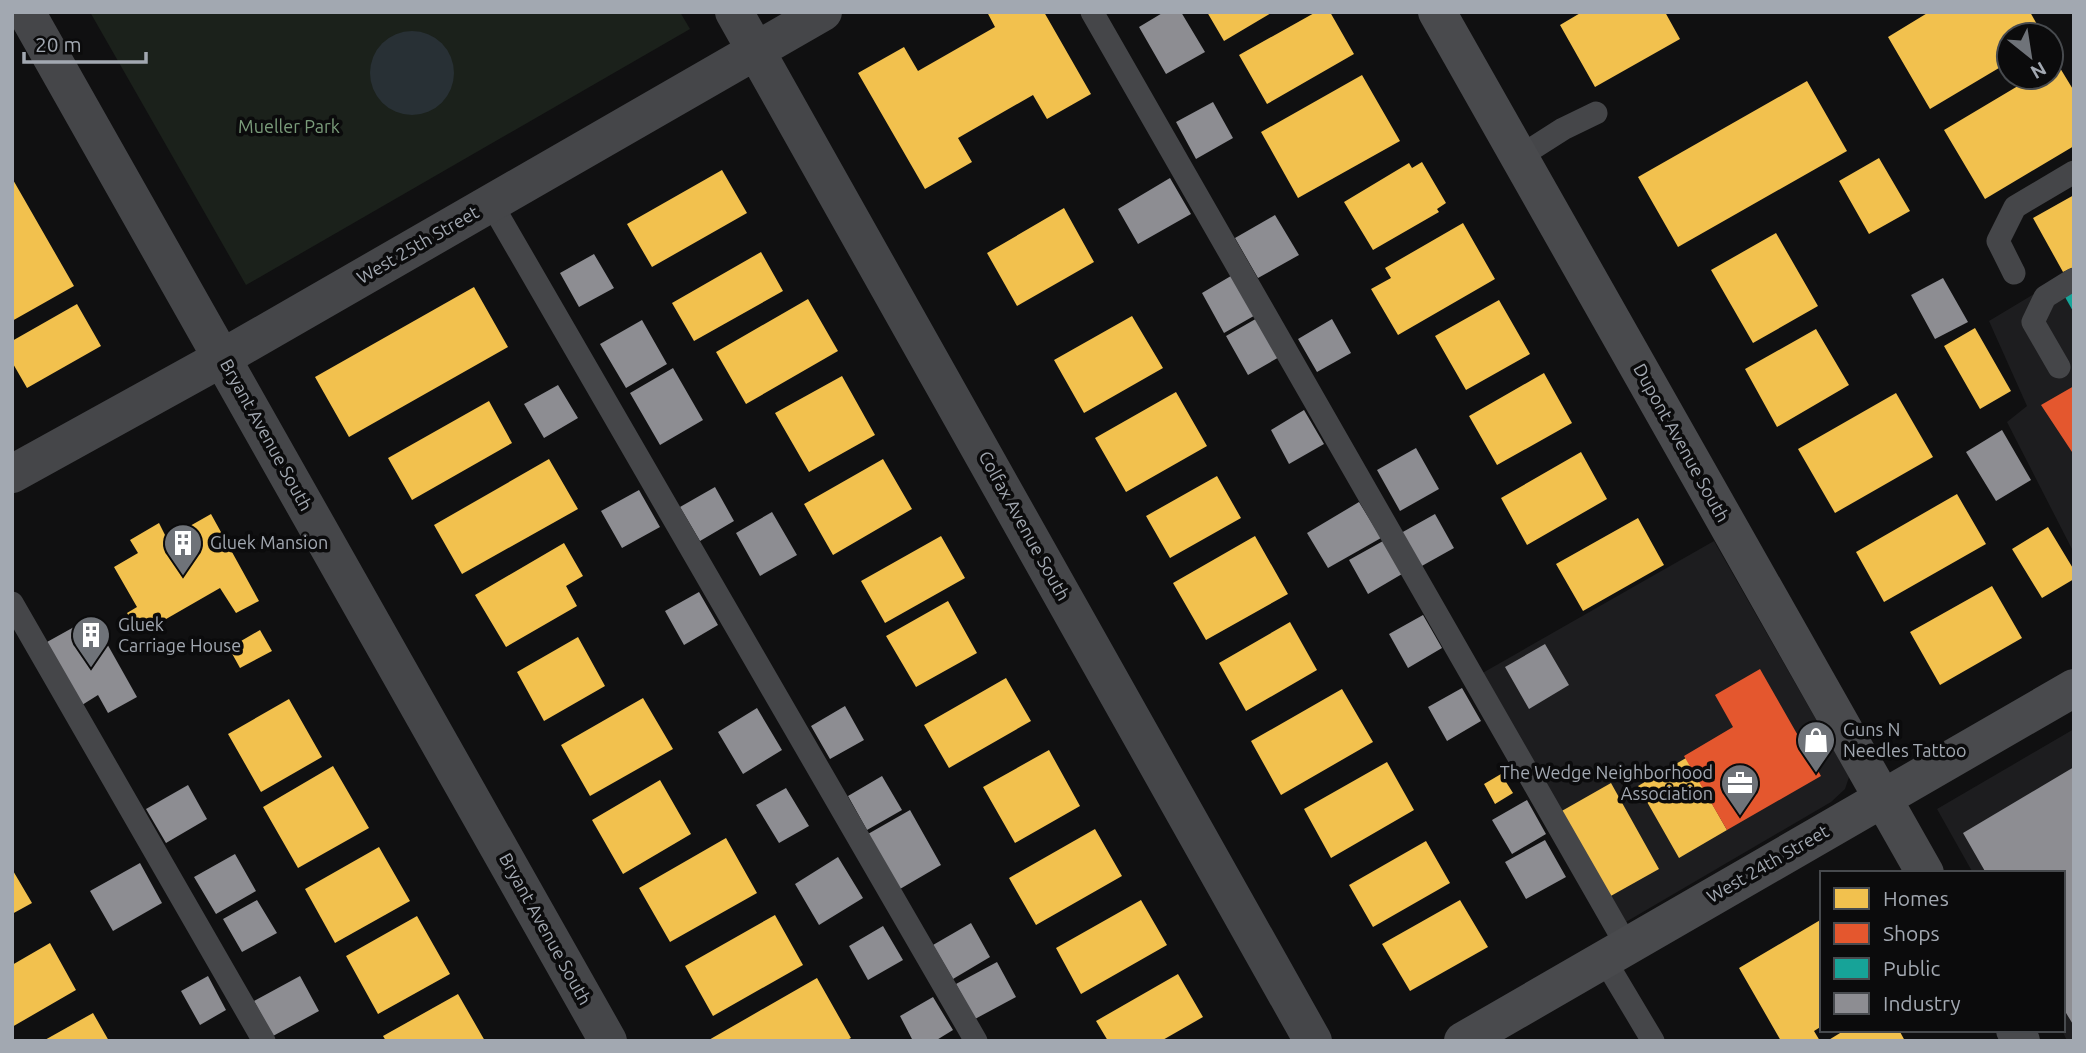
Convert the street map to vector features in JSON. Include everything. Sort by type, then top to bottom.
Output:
[{"type":"street","name":"Bryant Avenue South","points":[[26,12],[608,1041]]},
{"type":"street","name":"Colfax Avenue South","points":[[734,12],[1313,1041]]},
{"type":"street","name":"West 25th Street","points":[[12,474],[222,358],[823,12]]},
{"type":"street","name":"Dupont Avenue South","points":[[1437,12],[1924,871]]},
{"type":"street","name":"West 24th Street","points":[[1463,1041],[2074,688]]},
{"type":"lane","points":[[1092,12],[1616,953],[1653,1041]]},
{"type":"lane","points":[[1519,157],[1563,129],[1597,113]]},
{"type":"lane","points":[[2014,273],[1998,241],[2015,207],[2074,172]]},
{"type":"lane","points":[[491,203],[976,1041]]},
{"type":"lane","points":[[2059,367],[2033,322],[2045,297],[2074,279]]},
{"type":"lane","points":[[12,603],[264,1041]]},
{"type":"shaded area","points":[[412,31],[435,38],[447,50],[454,73],[447,96],[435,108],[412,115],[389,108],[377,96],[370,73],[377,50],[389,38]]},
{"type":"shaded area","points":[[2074,270],[2074,553],[2007,422],[2027,406],[1989,321]]},
{"type":"shaded area","points":[[1714,541],[1849,777],[1845,789],[1831,802],[1607,933],[1465,683]]},
{"type":"shaded area","points":[[2074,729],[2074,1041],[2067,1041],[2063,1032],[2065,871],[1972,871],[1937,809]]},
{"type":"green space","name":"Mueller Park","points":[[90,12],[680,12],[690,29],[246,285]]},
{"type":"building: Homes","points":[[987,12],[1044,12],[1091,94],[1047,119],[1033,95],[958,138],[972,162],[925,189],[858,73],[904,47],[918,71],[995,27]]},
{"type":"building: Homes","points":[[1207,12],[1273,12],[1224,41]]},
{"type":"building: Homes","points":[[1316,12],[1330,12],[1354,54],[1267,104],[1239,55]]},
{"type":"building: Homes","points":[[1582,12],[1665,12],[1680,39],[1595,87],[1560,25]]},
{"type":"building: Homes","points":[[1929,12],[2030,12],[2035,21],[1995,21],[1995,70],[1930,109],[1888,37]]},
{"type":"building: Homes","points":[[1362,75],[1400,141],[1298,198],[1261,132]]},
{"type":"building: Homes","points":[[2065,76],[2074,91],[2074,146],[1985,199],[1944,130],[2009,91],[2065,91]]},
{"type":"building: Homes","points":[[1807,81],[1847,151],[1678,247],[1638,177]]},
{"type":"building: Homes","points":[[1879,158],[1910,211],[1869,234],[1839,181]]},
{"type":"building: Homes","points":[[1422,162],[1446,203],[1437,209],[1439,212],[1373,250],[1344,202],[1409,163],[1412,168]]},
{"type":"building: Homes","points":[[722,170],[747,213],[652,267],[627,224]]},
{"type":"building: Homes","points":[[12,178],[74,286],[12,321]]},
{"type":"building: Homes","points":[[2074,195],[2074,267],[2063,272],[2033,218]]},
{"type":"building: Homes","points":[[1064,208],[1094,262],[1017,306],[987,253]]},
{"type":"building: Homes","points":[[1463,223],[1495,279],[1398,335],[1371,289],[1391,278],[1385,268]]},
{"type":"building: Homes","points":[[1776,233],[1818,306],[1753,343],[1711,270]]},
{"type":"building: Homes","points":[[761,252],[783,291],[694,341],[672,303]]},
{"type":"building: Homes","points":[[474,287],[508,347],[349,437],[315,377]]},
{"type":"building: Homes","points":[[808,299],[838,351],[746,404],[716,352]]},
{"type":"building: Homes","points":[[1499,300],[1530,354],[1466,390],[1435,336]]},
{"type":"building: Homes","points":[[77,304],[101,346],[27,388],[12,362],[12,341]]},
{"type":"building: Homes","points":[[1132,316],[1163,368],[1084,413],[1054,360]]},
{"type":"building: Homes","points":[[1975,328],[2011,391],[1980,409],[1944,346]]},
{"type":"building: Homes","points":[[1816,329],[1849,385],[1777,427],[1745,369]]},
{"type":"building: Homes","points":[[1544,373],[1572,423],[1497,465],[1469,416]]},
{"type":"building: Homes","points":[[842,376],[875,435],[809,472],[775,413]]},
{"type":"building: Homes","points":[[1176,392],[1207,446],[1126,492],[1095,438]]},
{"type":"building: Homes","points":[[1896,393],[1933,457],[1835,513],[1798,449]]},
{"type":"building: Homes","points":[[489,401],[512,443],[412,500],[388,458]]},
{"type":"building: Homes","points":[[1581,452],[1607,499],[1527,545],[1501,498]]},
{"type":"building: Homes","points":[[549,459],[578,509],[462,574],[434,525]]},
{"type":"building: Homes","points":[[883,459],[912,509],[833,555],[804,504]]},
{"type":"building: Homes","points":[[1217,476],[1241,518],[1170,558],[1146,516]]},
{"type":"building: Homes","points":[[1957,494],[1986,544],[1884,602],[1856,552]]},
{"type":"building: Homes","name":"Gluek Mansion","points":[[211,514],[259,601],[236,613],[220,588],[140,634],[127,613],[137,607],[114,567],[138,553],[130,540],[159,523],[167,539]]},
{"type":"building: Homes","points":[[1638,518],[1664,565],[1583,611],[1556,564]]},
{"type":"building: Homes","points":[[2048,527],[2074,570],[2074,579],[2042,598],[2012,549]]},
{"type":"building: Homes","points":[[941,536],[965,578],[885,623],[861,581]]},
{"type":"building: Homes","points":[[1255,536],[1288,594],[1206,640],[1173,583]]},
{"type":"building: Homes","points":[[564,543],[583,576],[566,586],[577,606],[506,647],[475,595]]},
{"type":"building: Homes","points":[[1992,586],[2022,638],[1940,685],[1910,632]]},
{"type":"building: Homes","points":[[948,601],[977,653],[916,687],[886,636]]},
{"type":"building: Homes","points":[[1290,622],[1317,670],[1246,711],[1219,663]]},
{"type":"building: Homes","points":[[260,630],[272,651],[240,668],[229,648]]},
{"type":"building: Homes","points":[[578,637],[605,686],[544,721],[517,672]]},
{"type":"building: Homes","points":[[1006,678],[1031,721],[949,768],[924,725]]},
{"type":"building: Homes","points":[[1342,689],[1373,742],[1281,795],[1251,741]]},
{"type":"building: Homes","points":[[643,698],[673,749],[590,796],[561,745]]},
{"type":"building: Homes","points":[[289,699],[322,757],[261,792],[228,734]]},
{"type":"building: Homes","points":[[1049,750],[1080,806],[1015,843],[983,787]]},
{"type":"building: Homes","points":[[1686,758],[1727,830],[1679,858],[1638,786]]},
{"type":"building: Homes","points":[[1387,762],[1414,810],[1331,858],[1304,809]]},
{"type":"building: Homes","points":[[333,766],[369,828],[298,868],[263,807]]},
{"type":"building: Homes","points":[[1501,774],[1513,793],[1495,804],[1484,784]]},
{"type":"building: Homes","points":[[660,780],[691,834],[623,874],[592,820]]},
{"type":"building: Homes","points":[[1611,783],[1659,869],[1609,897],[1560,812]]},
{"type":"building: Homes","points":[[1095,829],[1122,876],[1036,925],[1009,878]]},
{"type":"building: Homes","points":[[726,838],[757,893],[670,942],[639,888]]},
{"type":"building: Homes","points":[[1426,841],[1450,883],[1373,927],[1349,885]]},
{"type":"building: Homes","points":[[379,847],[410,901],[335,943],[305,889]]},
{"type":"building: Homes","points":[[12,869],[32,903],[12,914]]},
{"type":"building: Homes","points":[[1141,900],[1167,945],[1081,994],[1056,948]]},
{"type":"building: Homes","points":[[1460,900],[1488,947],[1410,991],[1382,944]]},
{"type":"building: Homes","points":[[775,915],[803,965],[713,1016],[685,966]]},
{"type":"building: Homes","points":[[417,916],[450,974],[378,1014],[346,956]]},
{"type":"building: Homes","points":[[1820,920],[1820,1027],[1814,1031],[1820,1041],[1781,1041],[1739,968]]},
{"type":"building: Homes","points":[[50,943],[76,990],[12,1027],[12,965]]},
{"type":"building: Homes","points":[[1178,974],[1203,1017],[1161,1041],[1108,1041],[1096,1021]]},
{"type":"building: Homes","points":[[817,978],[851,1038],[845,1041],[707,1041]]},
{"type":"building: Homes","points":[[458,994],[485,1041],[386,1041],[383,1036]]},
{"type":"building: Homes","points":[[93,1013],[109,1041],[43,1041]]},
{"type":"building: Homes","points":[[1842,1032],[1900,1032],[1905,1041],[1827,1041]]},
{"type":"building: Shops","points":[[2074,386],[2074,455],[2041,405]]},
{"type":"building: Shops","points":[[1760,669],[1821,776],[1727,830],[1684,756],[1733,727],[1715,695]]},
{"type":"building: Public","points":[[2074,292],[2074,313],[2065,297]]},
{"type":"building: Industry","points":[[1164,12],[1181,12],[1205,52],[1166,74],[1139,27]]},
{"type":"building: Industry","points":[[1213,102],[1233,138],[1196,159],[1176,122]]},
{"type":"building: Industry","points":[[1170,178],[1191,214],[1138,244],[1118,209]]},
{"type":"building: Industry","points":[[1275,215],[1299,255],[1258,278],[1235,238]]},
{"type":"building: Industry","points":[[594,254],[614,288],[579,307],[560,273]]},
{"type":"building: Industry","points":[[1236,273],[1259,313],[1224,333],[1202,293]]},
{"type":"building: Industry","points":[[1943,278],[1968,322],[1935,339],[1911,295]]},
{"type":"building: Industry","points":[[1259,317],[1281,356],[1248,375],[1226,336]]},
{"type":"building: Industry","points":[[1332,319],[1351,353],[1317,372],[1298,339]]},
{"type":"building: Industry","points":[[642,320],[667,364],[626,388],[600,344]]},
{"type":"building: Industry","points":[[673,368],[703,420],[660,445],[630,393]]},
{"type":"building: Industry","points":[[558,385],[578,418],[544,438],[524,404]]},
{"type":"building: Industry","points":[[1304,410],[1324,444],[1289,464],[1271,430]]},
{"type":"building: Industry","points":[[2002,430],[2031,480],[1996,501],[1966,452]]},
{"type":"building: Industry","points":[[1416,448],[1439,489],[1400,511],[1377,470]]},
{"type":"building: Industry","points":[[715,487],[734,521],[700,541],[680,507]]},
{"type":"building: Industry","points":[[639,490],[660,527],[622,548],[601,511]]},
{"type":"building: Industry","points":[[1359,502],[1381,538],[1328,568],[1307,533]]},
{"type":"building: Industry","points":[[772,512],[797,555],[760,576],[736,533]]},
{"type":"building: Industry","points":[[1435,514],[1454,548],[1420,567],[1401,533]]},
{"type":"building: Industry","points":[[1383,541],[1402,574],[1368,594],[1349,560]]},
{"type":"building: Industry","points":[[699,592],[718,625],[684,645],[665,611]]},
{"type":"building: Industry","points":[[1423,615],[1442,648],[1408,668],[1389,634]]},
{"type":"building: Industry","name":"Gluek Carriage House","points":[[92,617],[137,697],[108,713],[98,695],[82,705],[47,642]]},
{"type":"building: Industry","points":[[1545,644],[1569,685],[1529,709],[1505,667]]},
{"type":"building: Industry","points":[[1462,688],[1481,721],[1447,741],[1428,707]]},
{"type":"building: Industry","points":[[845,706],[864,740],[830,759],[811,726]]},
{"type":"building: Industry","points":[[757,708],[782,750],[743,774],[718,732]]},
{"type":"building: Industry","points":[[2074,767],[2074,1026],[2065,1011],[2065,871],[1985,871],[1963,833]]},
{"type":"building: Industry","points":[[882,776],[902,810],[867,830],[848,796]]},
{"type":"building: Industry","points":[[188,785],[207,819],[166,843],[146,809]]},
{"type":"building: Industry","points":[[786,788],[809,826],[779,843],[756,805]]},
{"type":"building: Industry","points":[[1527,800],[1546,834],[1512,854],[1492,820]]},
{"type":"building: Industry","points":[[910,810],[941,865],[900,889],[868,834]]},
{"type":"building: Industry","points":[[1545,840],[1566,877],[1526,899],[1505,862]]},
{"type":"building: Industry","points":[[235,854],[256,891],[216,914],[194,877]]},
{"type":"building: Industry","points":[[838,857],[863,898],[819,925],[795,884]]},
{"type":"building: Industry","points":[[140,863],[162,903],[113,931],[90,891]]},
{"type":"building: Industry","points":[[257,900],[277,933],[242,952],[223,919]]},
{"type":"building: Industry","points":[[971,923],[990,957],[953,979],[933,945]]},
{"type":"building: Industry","points":[[883,926],[903,960],[868,980],[849,946]]},
{"type":"building: Industry","points":[[997,962],[1016,997],[975,1019],[956,984]]},
{"type":"building: Industry","points":[[208,976],[226,1010],[200,1025],[181,991]]},
{"type":"building: Industry","points":[[300,976],[319,1011],[273,1036],[254,1001]]},
{"type":"building: Industry","points":[[933,997],[953,1030],[935,1041],[913,1041],[900,1016]]},
{"type":"place","name":"Gluek Mansion","points":[[183,577]]},
{"type":"place","name":"Gluek Carriage House","points":[[91,669]]},
{"type":"place","name":"Guns N Needles Tattoo","points":[[1816,774]]},
{"type":"place","name":"The Wedge Neighborhood Association","points":[[1740,817]]}]
